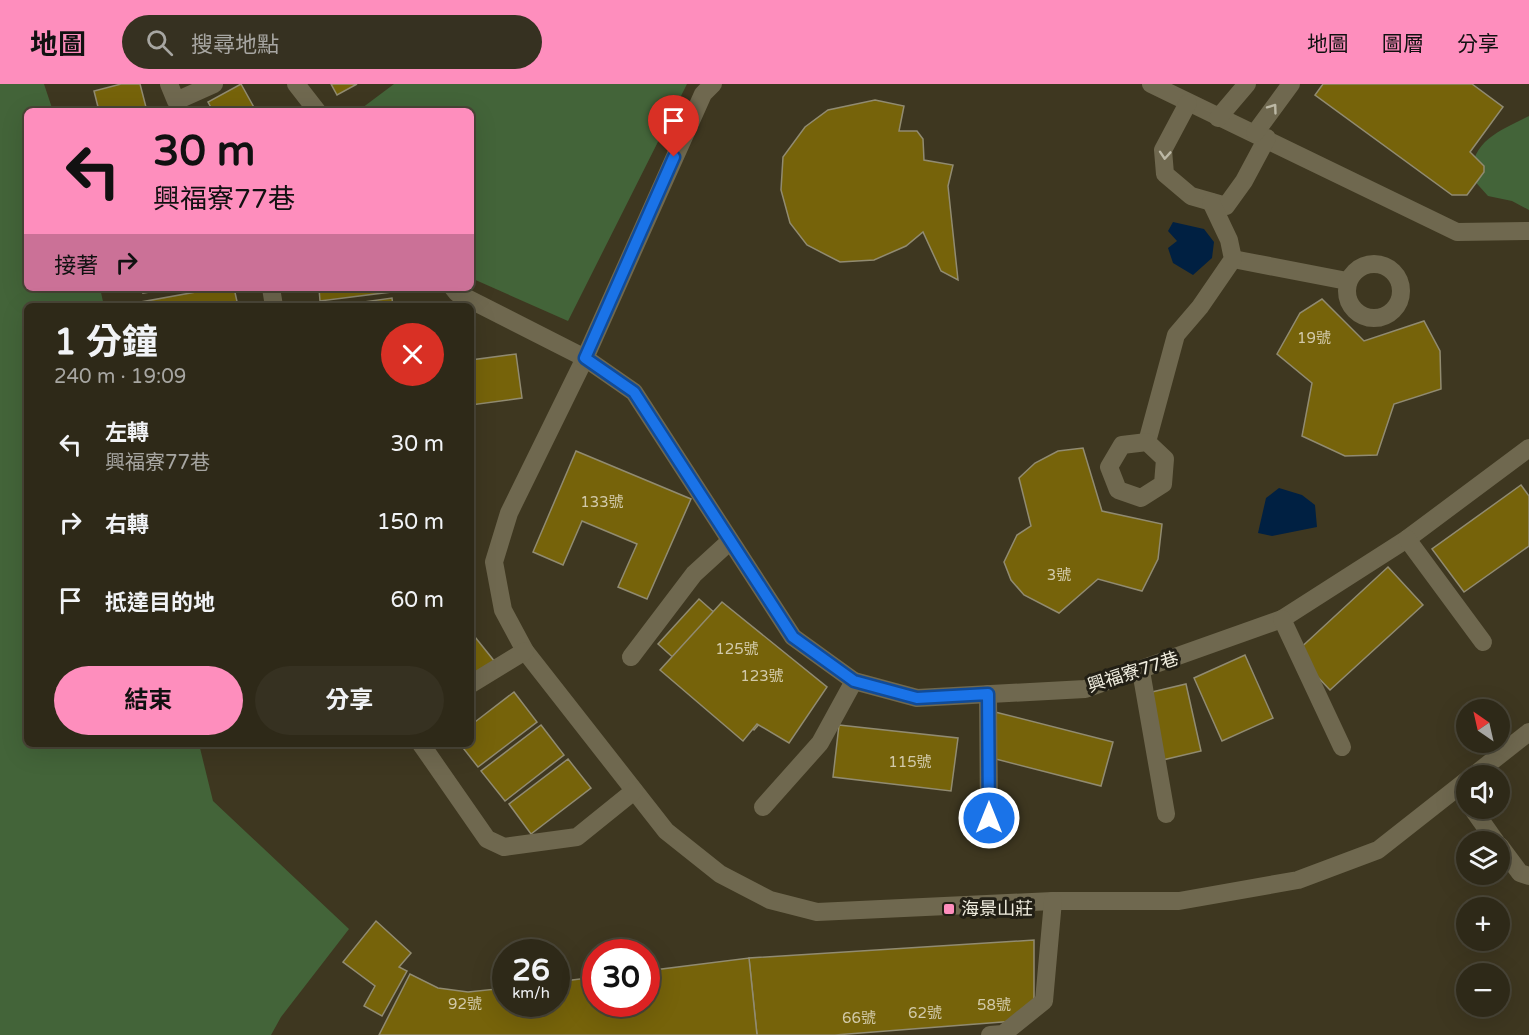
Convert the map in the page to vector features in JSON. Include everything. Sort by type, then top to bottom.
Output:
[{"type":"street","points":[[176,99],[214,84]]},
{"type":"street","points":[[296,84],[315,108]]},
{"type":"street","points":[[713,84],[703,94],[585,358],[509,513],[494,562],[503,610],[525,651],[666,831],[720,874],[770,900],[817,912],[1053,901],[1179,901],[1298,880],[1378,850],[1456,796]]},
{"type":"street","points":[[1151,84],[1218,118],[1261,135],[1457,232],[1529,231]]},
{"type":"street","points":[[1218,118],[1246,84]]},
{"type":"street","points":[[1188,103],[1163,150],[1165,174],[1191,196],[1226,206],[1244,181],[1261,135],[1291,84]]},
{"type":"street","points":[[1147,442],[1176,335],[1200,307],[1233,259],[1229,240],[1211,202]]},
{"type":"street","points":[[1233,259],[1347,281]]},
{"type":"street","name":"興福寮77巷","points":[[455,291],[585,358],[634,392],[729,542],[793,637],[854,681],[917,698],[1086,689],[1282,619],[1407,538],[1529,448]]},
{"type":"street","points":[[1407,538],[1483,642]]},
{"type":"street","points":[[631,657],[694,574],[729,542]]},
{"type":"street","points":[[1282,619],[1342,747]]},
{"type":"street","points":[[474,682],[525,651]]},
{"type":"street","points":[[1141,671],[1166,814]]},
{"type":"street","points":[[763,807],[820,743],[854,681]]},
{"type":"street","points":[[988,694],[989,818]]},
{"type":"street","points":[[1487,765],[1529,732]]},
{"type":"street","points":[[423,747],[487,840],[504,847],[577,837],[634,791]]},
{"type":"street","points":[[1510,860],[1520,873],[1529,876]]},
{"type":"street","points":[[990,1035],[1003,1034],[1044,1000],[1053,901]]},
{"type":"green space","points":[[0,84],[44,84],[52,108],[24,108],[24,291],[101,291],[103,303],[24,303],[24,747],[200,747],[213,801],[349,929],[281,1017],[271,1035],[0,1035]]},
{"type":"green space","points":[[394,84],[687,84],[568,321],[474,279],[474,108],[362,108]]},
{"type":"green space","points":[[1529,116],[1529,210],[1512,201],[1488,196],[1471,177],[1473,164],[1482,145],[1499,132]]},
{"type":"water","points":[[1173,222],[1204,229],[1214,242],[1212,258],[1193,275],[1173,263],[1168,248],[1177,241],[1168,231]]},
{"type":"water","points":[[1279,488],[1302,495],[1315,505],[1317,527],[1272,536],[1258,533],[1266,498]]},
{"type":"building","points":[[121,84],[140,84],[146,108],[98,108],[94,91]]},
{"type":"building","points":[[241,84],[254,108],[211,108],[208,102]]},
{"type":"building","points":[[331,84],[357,84],[337,95]]},
{"type":"building","points":[[1323,84],[1472,84],[1503,107],[1470,152],[1484,166],[1484,172],[1467,195],[1452,195],[1315,95]]},
{"type":"building","points":[[875,100],[904,106],[899,131],[917,131],[923,139],[924,160],[953,165],[948,186],[958,280],[941,271],[923,232],[906,246],[874,260],[840,262],[807,245],[790,223],[781,190],[783,157],[805,127],[828,110]]},
{"type":"building","points":[[202,291],[235,291],[237,303],[141,303]]},
{"type":"building","points":[[319,291],[391,292],[320,301]]},
{"type":"building","points":[[392,298],[393,303],[356,303]]},
{"type":"building","points":[[1322,299],[1364,341],[1424,321],[1440,351],[1441,389],[1394,404],[1377,455],[1345,456],[1302,436],[1312,383],[1277,354],[1300,313]]},
{"type":"building","points":[[516,354],[522,398],[474,405],[474,360]]},
{"type":"building","points":[[1083,448],[1102,511],[1162,524],[1158,559],[1142,591],[1098,579],[1059,613],[1024,595],[1011,580],[1004,562],[1017,535],[1031,526],[1019,478],[1035,463],[1058,451]]},
{"type":"building","points":[[576,451],[691,499],[647,599],[618,587],[637,544],[582,521],[563,565],[533,552]]},
{"type":"building","points":[[1521,485],[1529,496],[1529,546],[1464,592],[1432,549]]},
{"type":"building","points":[[1388,567],[1423,605],[1330,690],[1295,653]]},
{"type":"building","points":[[699,599],[795,684],[754,730],[658,644]]},
{"type":"building","points":[[722,602],[827,687],[789,743],[757,724],[743,741],[660,670]]},
{"type":"building","points":[[474,636],[495,662],[474,679]]},
{"type":"building","points":[[1245,655],[1273,718],[1222,741],[1194,678]]},
{"type":"building","points":[[1186,684],[1201,751],[1154,762],[1139,695]]},
{"type":"building","points":[[514,692],[537,722],[478,767],[462,747],[474,747],[474,723]]},
{"type":"building","points":[[995,712],[1113,742],[1101,786],[984,756]]},
{"type":"building","points":[[541,725],[564,755],[505,801],[481,771]]},
{"type":"building","points":[[839,725],[958,738],[951,791],[833,777]]},
{"type":"building","points":[[568,759],[591,788],[531,834],[509,804]]},
{"type":"building","points":[[376,921],[411,953],[399,967],[407,971],[382,1016],[364,1006],[375,986],[343,962]]},
{"type":"building","points":[[1034,940],[1034,999],[1015,1021],[835,1035],[757,1035],[749,958]]},
{"type":"building","points":[[749,958],[757,1035],[379,1035],[410,974],[438,988],[468,992],[492,989],[492,1017],[570,1017],[570,980],[582,979],[582,1017],[660,1017],[660,969]]},
{"type":"place","name":"海景山莊","points":[[949,909]]},
{"type":"route","points":[[674,157],[585,358],[634,392],[729,542],[793,637],[854,681],[917,698],[988,694],[989,818]]}]
